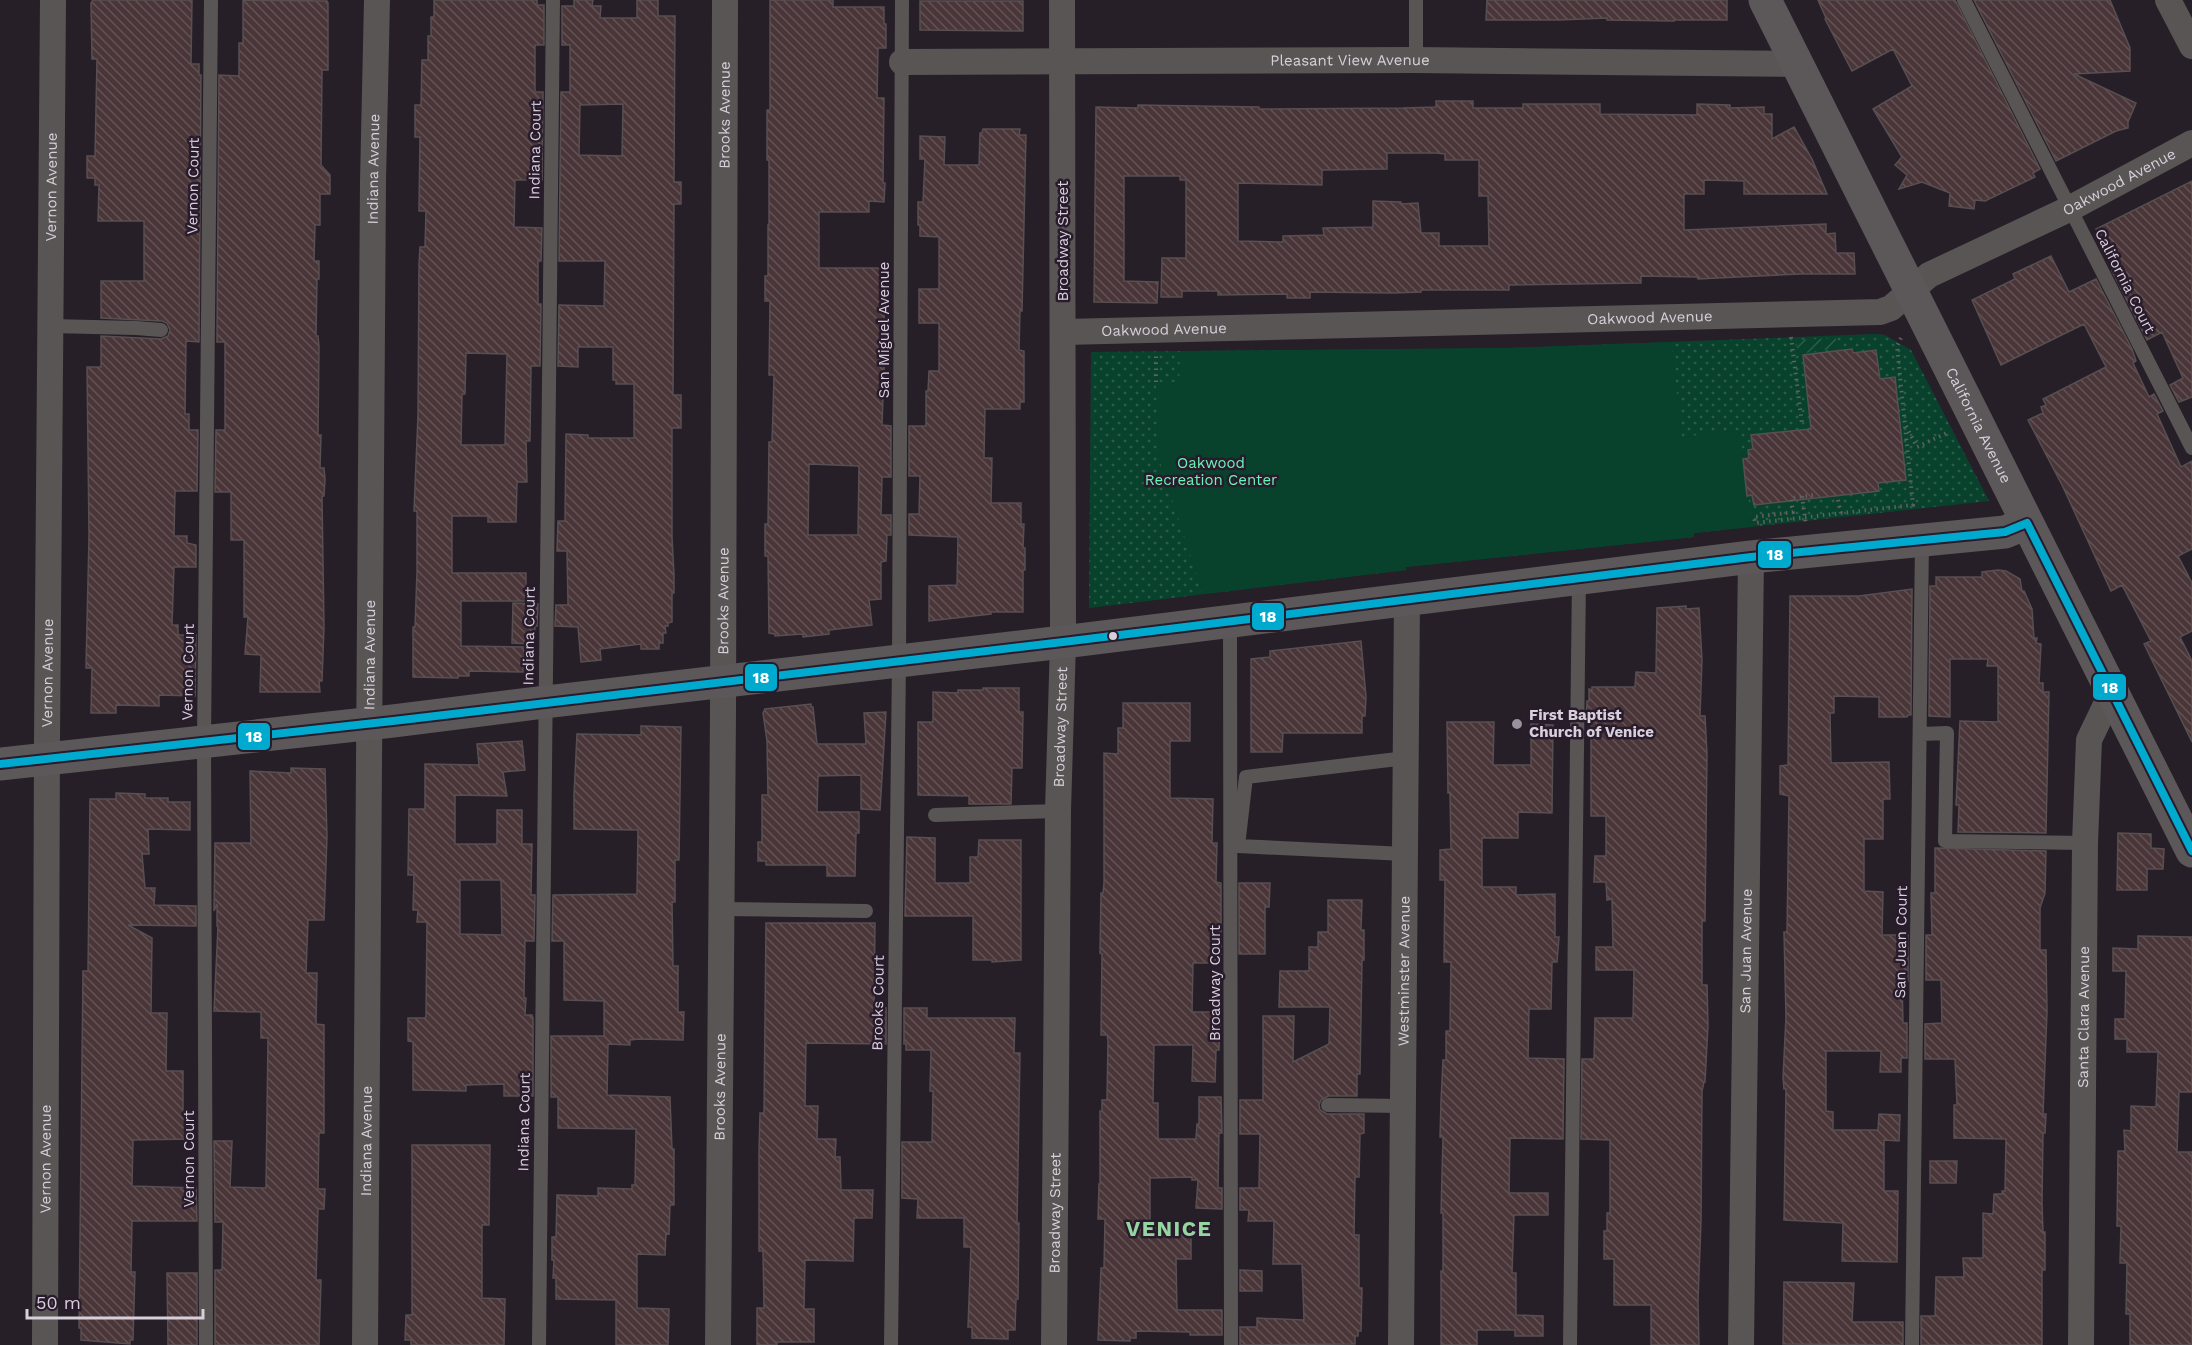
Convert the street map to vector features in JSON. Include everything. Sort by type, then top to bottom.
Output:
[{"type":"street","name":"Vernon Avenue","points":[[45,1345],[53,0]]},
{"type":"street","name":"Indiana Avenue","points":[[364,1345],[372,193],[377,0]]},
{"type":"street","name":"Brooks Avenue","points":[[718,1345],[725,0]]},
{"type":"street","name":"Broadway Street","points":[[1054,1345],[1058,811],[1063,642],[1062,0]]},
{"type":"street","name":"California Avenue","points":[[1765,0],[2192,851]]},
{"type":"street","points":[[2168,0],[2192,46]]},
{"type":"street","name":"Pleasant View Avenue","points":[[902,62],[1416,60],[1797,64]]},
{"type":"street","name":"Oakwood Avenue","points":[[1064,332],[1880,312],[1891,308],[1929,275],[2069,208],[2192,143]]},
{"type":"street","points":[[0,764],[1063,642],[1407,598],[1750,558],[2005,532],[2027,523]]},
{"type":"street","name":"San Juan Avenue","points":[[1741,1345],[1750,558]]},
{"type":"street","name":"Westminster Avenue","points":[[1401,1345],[1407,598]]},
{"type":"street","name":"Santa Clara Avenue","points":[[2081,1345],[2085,843],[2089,740],[2112,692]]},
{"type":"lane","name":"Vernon Court","points":[[206,1345],[204,741],[212,0]]},
{"type":"lane","name":"Indiana Court","points":[[539,1345],[553,0]]},
{"type":"lane","name":"San Miguel Avenue","points":[[899,661],[902,0]]},
{"type":"lane","points":[[1416,0],[1416,60]]},
{"type":"lane","name":"California Court","points":[[1964,0],[2192,448]]},
{"type":"lane","points":[[50,326],[161,330]]},
{"type":"lane","name":"San Juan Court","points":[[1912,1345],[1922,540]]},
{"type":"lane","points":[[1570,1345],[1579,578]]},
{"type":"lane","name":"Broadway Court","points":[[1230,620],[1231,1345]]},
{"type":"lane","name":"Brooks Court","points":[[891,1345],[899,661]]},
{"type":"lane","points":[[1921,734],[1947,733],[1945,841],[2085,843]]},
{"type":"lane","points":[[1405,854],[1239,846],[1246,777],[1406,758]]},
{"type":"lane","points":[[935,815],[1058,811]]},
{"type":"lane","points":[[721,909],[866,911]]},
{"type":"lane","points":[[1328,1105],[1403,1106]]},
{"type":"path","points":[[1813,495],[1791,498],[1793,512],[1754,517],[1755,523],[1913,505],[1897,346],[1904,332]]},
{"type":"path","points":[[1791,334],[1802,424]]},
{"type":"path","points":[[1156,348],[1156,382]]},
{"type":"path","points":[[1905,422],[1917,447],[1948,430],[1951,435]]},
{"type":"path","points":[[1802,495],[1806,525]]},
{"type":"path","points":[[1838,500],[1841,513]]},
{"type":"green space","name":"Oakwood Recreation Center","points":[[1885,335],[1911,350],[1989,501],[1694,533],[1694,537],[1406,567],[1406,570],[1089,608],[1091,352],[1509,348]]},
{"type":"green space","points":[[1836,338],[1836,348],[1798,354],[1796,340]]},
{"type":"green space","name":"Oakwood Recreation Center","points":[[1671,342],[1682,437],[1740,430],[1752,527],[1694,533],[1694,537],[1406,567],[1406,570],[1203,594],[1159,459],[1156,382],[1179,382],[1180,351],[1509,348]]},
{"type":"building","points":[[93,0],[192,0],[191,64],[199,64],[199,75],[201,75],[199,342],[186,341],[185,414],[189,414],[189,430],[198,430],[197,491],[175,491],[174,536],[187,536],[187,543],[196,545],[196,567],[174,567],[172,625],[178,625],[178,635],[196,635],[195,696],[159,695],[159,706],[116,705],[116,713],[91,713],[92,668],[86,668],[89,536],[87,367],[101,367],[101,336],[161,339],[168,336],[170,330],[167,323],[162,321],[101,318],[101,281],[144,281],[144,221],[98,221],[99,185],[95,185],[95,178],[87,178],[87,156],[95,156],[97,59],[92,59],[91,3]]},
{"type":"building","points":[[243,0],[327,1],[328,3],[328,70],[322,70],[321,165],[330,175],[330,194],[320,194],[320,225],[315,225],[314,261],[319,261],[316,336],[318,336],[319,346],[318,435],[321,435],[320,468],[324,468],[325,479],[324,496],[322,496],[324,627],[320,692],[260,692],[261,655],[245,654],[248,617],[244,617],[244,540],[231,540],[231,492],[215,492],[216,430],[225,430],[225,342],[217,342],[219,75],[239,76],[239,43],[243,43]]},
{"type":"building","points":[[434,0],[537,0],[537,5],[544,5],[544,45],[535,45],[535,92],[543,92],[542,180],[515,180],[514,227],[542,228],[541,261],[538,261],[538,304],[541,304],[540,366],[531,366],[530,441],[526,441],[527,482],[517,482],[516,522],[488,522],[488,516],[452,516],[452,573],[526,573],[526,601],[461,601],[461,646],[524,647],[523,672],[469,671],[469,676],[458,676],[458,678],[413,677],[413,627],[415,627],[417,572],[417,511],[414,511],[418,415],[419,264],[420,247],[425,247],[426,211],[419,211],[420,137],[415,137],[415,105],[421,105],[422,60],[428,60],[428,36],[431,36],[431,17],[434,17]],"holes":[[[466,353],[507,354],[505,445],[461,445]]]},
{"type":"building","points":[[574,0],[593,0],[592,6],[601,6],[600,18],[637,18],[637,0],[658,0],[658,16],[675,16],[674,182],[681,182],[681,204],[674,204],[673,395],[681,395],[681,428],[672,428],[674,593],[672,593],[672,622],[665,626],[666,633],[663,633],[663,643],[659,643],[659,649],[641,649],[641,644],[600,649],[601,660],[581,662],[578,627],[555,626],[556,605],[568,605],[567,551],[557,551],[558,521],[565,521],[566,434],[588,435],[588,438],[634,438],[634,384],[616,384],[616,380],[613,380],[613,347],[578,347],[578,367],[558,366],[559,305],[604,306],[605,261],[559,261],[561,92],[570,92],[570,45],[562,45],[562,6],[574,6]],"holes":[[[623,104],[622,156],[579,155],[580,105]]]},
{"type":"building","points":[[770,0],[833,0],[833,7],[884,7],[886,48],[878,48],[877,98],[884,98],[884,202],[869,201],[869,212],[819,212],[819,268],[881,268],[881,309],[884,309],[885,343],[882,425],[891,426],[891,477],[882,477],[881,515],[891,515],[891,535],[887,535],[886,561],[881,562],[881,599],[869,600],[872,625],[829,630],[829,634],[803,637],[803,634],[775,636],[769,633],[768,556],[765,556],[765,524],[768,524],[769,442],[772,442],[774,375],[769,375],[770,301],[765,301],[765,276],[768,276],[769,225],[767,110],[770,110]],"holes":[[[809,464],[859,466],[858,535],[808,535]]]},
{"type":"building","points":[[1487,0],[1727,0],[1727,20],[1607,20],[1607,18],[1486,20]]},
{"type":"building","points":[[1818,0],[1955,0],[2040,169],[2033,173],[2035,177],[1985,201],[1975,200],[1974,209],[1949,206],[1950,193],[1922,182],[1899,189],[1907,175],[1895,165],[1902,157],[1873,109],[1912,86],[1893,49],[1852,71],[1825,19]]},
{"type":"building","points":[[1974,0],[2110,0],[2130,48],[2130,71],[2074,74],[2136,103],[2128,122],[2128,128],[2116,131],[2056,161]]},
{"type":"building","points":[[920,1],[1023,1],[1023,31],[920,30]]},
{"type":"building","points":[[1436,101],[1473,101],[1473,108],[1523,108],[1523,104],[1600,104],[1600,114],[1697,115],[1697,104],[1730,105],[1730,108],[1764,107],[1764,114],[1772,114],[1772,139],[1794,127],[1812,159],[1827,194],[1744,194],[1744,181],[1704,180],[1704,194],[1684,194],[1684,230],[1826,224],[1826,234],[1835,233],[1836,253],[1854,253],[1855,274],[1698,279],[1697,277],[1641,276],[1641,283],[1509,285],[1509,290],[1421,290],[1421,292],[1392,293],[1310,292],[1310,298],[1287,298],[1287,294],[1218,295],[1218,291],[1182,291],[1182,297],[1161,297],[1162,258],[1186,258],[1186,180],[1180,180],[1180,176],[1124,176],[1124,281],[1158,282],[1157,303],[1094,302],[1096,107],[1138,108],[1138,105],[1259,107],[1259,109],[1436,107]],"holes":[[[1387,153],[1445,154],[1445,160],[1479,160],[1479,196],[1488,196],[1489,246],[1439,246],[1439,233],[1421,233],[1418,203],[1373,201],[1373,227],[1323,228],[1324,235],[1283,236],[1283,242],[1238,241],[1238,183],[1322,185],[1322,170],[1387,169]]]},
{"type":"building","points":[[983,129],[1020,129],[1019,135],[1026,135],[1019,350],[1024,351],[1024,402],[1020,402],[1020,409],[985,409],[984,458],[992,458],[991,503],[1021,503],[1021,524],[1024,524],[1023,548],[1025,548],[1023,612],[991,612],[991,614],[929,621],[929,586],[957,585],[958,537],[909,535],[909,514],[919,514],[920,476],[909,476],[909,426],[926,426],[926,391],[928,391],[929,371],[939,371],[939,323],[919,323],[919,289],[939,289],[939,237],[920,236],[920,225],[918,225],[918,202],[923,202],[925,159],[920,159],[920,136],[945,137],[944,165],[979,165],[980,133]]},
{"type":"building","points":[[2192,181],[2192,397],[2179,402],[2170,385],[2183,378],[2162,332],[2147,340],[2112,271],[2116,269],[2096,229]]},
{"type":"building","points":[[2051,256],[2069,292],[2096,279],[2132,349],[2136,361],[2133,363],[2149,397],[2154,394],[2163,411],[2157,414],[2181,467],[2192,461],[2192,549],[2178,556],[2192,583],[2192,631],[2180,637],[2192,661],[2192,742],[2144,644],[2151,641],[2122,585],[2111,591],[2063,487],[2028,420],[2043,413],[2041,407],[2046,405],[2043,399],[2106,367],[2084,324],[2001,365],[1972,300],[2015,279],[2013,274]]},
{"type":"building","points":[[1852,349],[1853,353],[1876,350],[1880,379],[1895,377],[1906,480],[1878,483],[1879,491],[1754,505],[1752,495],[1747,496],[1743,459],[1749,458],[1748,450],[1753,449],[1751,435],[1811,429],[1803,355]]},
{"type":"building","points":[[2006,571],[2020,579],[2022,591],[2032,609],[2034,638],[2037,638],[2036,643],[2041,644],[2039,683],[2043,683],[2043,692],[2049,692],[2046,833],[1958,832],[1959,805],[1956,805],[1960,721],[1998,722],[1998,666],[1987,666],[1988,659],[1950,659],[1950,717],[1929,716],[1930,586],[1936,586],[1936,577],[1982,577],[1982,572]]},
{"type":"building","points":[[1912,589],[1911,715],[1879,717],[1879,697],[1834,696],[1834,713],[1830,713],[1831,763],[1889,762],[1890,799],[1883,799],[1883,839],[1864,839],[1864,891],[1883,892],[1882,935],[1908,935],[1908,981],[1902,981],[1903,1023],[1907,1023],[1907,1058],[1901,1058],[1901,1072],[1880,1072],[1881,1051],[1826,1051],[1826,1111],[1833,1112],[1833,1130],[1878,1130],[1879,1114],[1900,1115],[1899,1141],[1884,1140],[1884,1191],[1898,1191],[1897,1262],[1842,1261],[1843,1223],[1784,1220],[1786,1089],[1784,1089],[1783,1078],[1786,1017],[1784,932],[1787,932],[1789,796],[1780,794],[1780,766],[1788,765],[1790,596],[1859,596]]},
{"type":"building","points":[[513,603],[538,604],[534,644],[512,643]]},
{"type":"building","points":[[1686,606],[1686,609],[1699,608],[1702,660],[1700,716],[1705,716],[1707,754],[1702,985],[1707,985],[1708,1025],[1705,1082],[1702,1091],[1699,1345],[1651,1345],[1651,1305],[1614,1305],[1614,1259],[1604,1259],[1604,1231],[1607,1231],[1607,1213],[1610,1213],[1610,1140],[1581,1139],[1582,1059],[1594,1059],[1595,1018],[1633,1018],[1634,970],[1596,970],[1596,947],[1613,947],[1612,899],[1607,900],[1606,882],[1594,882],[1595,856],[1606,856],[1606,816],[1591,816],[1591,721],[1586,721],[1589,689],[1592,690],[1592,687],[1635,687],[1636,672],[1656,673],[1657,608]]},
{"type":"building","points":[[1361,641],[1366,697],[1365,716],[1362,716],[1362,733],[1283,733],[1282,752],[1251,752],[1251,659],[1270,657],[1270,651]]},
{"type":"building","points":[[983,688],[1019,688],[1019,712],[1023,712],[1022,768],[1012,768],[1011,804],[969,804],[969,796],[918,795],[918,722],[933,722],[933,692],[958,693],[958,690],[983,690]]},
{"type":"building","points":[[1123,703],[1190,703],[1190,741],[1170,741],[1170,798],[1213,799],[1212,843],[1217,843],[1216,882],[1221,883],[1221,954],[1216,954],[1215,963],[1193,963],[1192,1012],[1220,1012],[1215,1082],[1192,1081],[1193,1045],[1154,1045],[1153,1103],[1158,1103],[1158,1139],[1196,1139],[1197,1124],[1199,1124],[1199,1097],[1221,1097],[1222,1133],[1219,1133],[1218,1188],[1222,1188],[1222,1209],[1196,1208],[1198,1180],[1192,1180],[1192,1177],[1150,1178],[1150,1226],[1191,1227],[1191,1259],[1176,1259],[1177,1310],[1222,1310],[1222,1335],[1136,1331],[1136,1338],[1130,1338],[1130,1341],[1098,1340],[1101,1268],[1104,1268],[1105,1219],[1098,1219],[1100,1111],[1102,1111],[1102,1100],[1107,1100],[1108,1040],[1107,1035],[1101,1035],[1102,954],[1100,953],[1101,893],[1103,893],[1104,883],[1104,753],[1118,754],[1118,728],[1123,728]]},
{"type":"building","points":[[811,704],[817,744],[866,744],[864,713],[886,712],[880,810],[861,809],[861,775],[818,776],[817,812],[859,812],[855,876],[827,876],[827,865],[766,865],[766,861],[758,861],[758,842],[762,842],[762,795],[768,795],[767,741],[763,713],[765,709]]},
{"type":"building","points":[[1447,722],[1494,722],[1493,765],[1531,765],[1531,724],[1553,725],[1552,813],[1518,812],[1518,838],[1482,838],[1482,887],[1516,887],[1516,895],[1555,894],[1555,937],[1559,937],[1557,962],[1552,962],[1551,1009],[1529,1009],[1528,1058],[1564,1059],[1563,1139],[1510,1138],[1509,1193],[1548,1193],[1548,1215],[1514,1215],[1512,1273],[1516,1273],[1516,1315],[1543,1316],[1543,1336],[1515,1336],[1515,1330],[1477,1330],[1477,1345],[1441,1345],[1443,1137],[1440,1137],[1443,1060],[1446,1060],[1446,1031],[1450,1031],[1451,962],[1444,962],[1445,880],[1440,880],[1440,850],[1451,849]]},
{"type":"building","points":[[641,726],[681,727],[679,860],[675,860],[675,902],[672,902],[673,966],[678,966],[678,1012],[684,1012],[683,1040],[640,1039],[630,1040],[630,1045],[608,1044],[607,1095],[670,1097],[672,1149],[674,1149],[674,1205],[670,1205],[669,1234],[666,1233],[665,1255],[637,1254],[637,1308],[669,1309],[668,1345],[616,1345],[616,1300],[556,1299],[556,1278],[553,1278],[554,1260],[552,1260],[552,1237],[556,1237],[557,1195],[598,1196],[598,1188],[632,1189],[632,1185],[635,1185],[636,1129],[558,1128],[558,1097],[551,1097],[551,1036],[604,1036],[604,1001],[564,1000],[564,941],[552,941],[553,895],[637,894],[638,830],[574,829],[574,795],[577,734],[641,735]]},
{"type":"building","points":[[522,741],[525,770],[503,772],[507,796],[455,795],[455,844],[497,844],[497,810],[522,810],[522,844],[532,844],[531,895],[535,895],[534,941],[525,941],[524,998],[526,998],[525,1015],[532,1015],[533,1018],[533,1096],[504,1096],[504,1084],[466,1085],[466,1091],[413,1090],[413,1042],[408,1041],[408,1018],[425,1018],[426,1016],[427,922],[417,922],[418,910],[413,910],[414,875],[408,875],[409,809],[425,809],[425,764],[479,765],[477,744]],"holes":[[[460,880],[501,880],[502,935],[460,934]]]},
{"type":"building","points":[[291,768],[325,769],[327,836],[324,920],[308,920],[306,973],[317,973],[316,1024],[324,1025],[324,1133],[319,1133],[318,1189],[325,1189],[324,1209],[318,1209],[316,1280],[321,1280],[319,1345],[215,1345],[215,1270],[222,1270],[223,1222],[215,1222],[214,1141],[232,1141],[230,1187],[266,1188],[268,1038],[261,1038],[261,1012],[214,1011],[218,926],[217,904],[214,911],[215,843],[251,843],[250,771],[291,773]]},
{"type":"building","points":[[116,793],[145,794],[145,798],[168,798],[168,802],[190,802],[190,830],[148,829],[149,854],[142,854],[145,888],[155,888],[154,905],[196,906],[196,926],[128,925],[152,938],[151,1013],[167,1013],[166,1071],[183,1071],[183,1112],[190,1112],[191,1139],[133,1140],[132,1186],[196,1188],[197,1221],[132,1221],[131,1272],[135,1272],[133,1340],[130,1340],[130,1344],[81,1340],[81,1328],[79,1328],[83,971],[88,971],[90,799],[116,799]]},
{"type":"building","points":[[2118,833],[2151,834],[2151,848],[2164,849],[2163,869],[2147,869],[2147,890],[2117,890]]},
{"type":"building","points":[[907,837],[935,838],[935,883],[970,883],[970,857],[978,857],[979,840],[1021,840],[1021,960],[992,962],[992,960],[973,960],[973,916],[905,916]]},
{"type":"building","points":[[1935,848],[2046,851],[2045,893],[2040,908],[2040,950],[2046,950],[2047,1012],[2043,1114],[2046,1114],[2045,1133],[2043,1133],[2042,1204],[2045,1270],[2042,1270],[2042,1345],[1921,1345],[1921,1316],[1935,1316],[1936,1277],[1964,1277],[1963,1258],[1983,1258],[1983,1213],[1993,1214],[1994,1194],[2002,1194],[2002,1191],[2005,1191],[2006,1139],[1954,1138],[1954,1105],[1957,1105],[1955,1059],[1925,1059],[1925,1024],[1942,1023],[1941,980],[1926,980],[1926,935],[1932,935],[1931,893],[1935,893]]},
{"type":"building","points":[[1239,883],[1270,883],[1269,907],[1265,907],[1265,954],[1239,954]]},
{"type":"building","points":[[1328,900],[1362,900],[1361,930],[1364,930],[1364,960],[1362,960],[1360,1074],[1357,1074],[1357,1096],[1328,1096],[1321,1100],[1319,1105],[1320,1110],[1327,1114],[1364,1114],[1364,1133],[1360,1134],[1359,1177],[1355,1177],[1354,1235],[1359,1235],[1359,1288],[1362,1288],[1361,1331],[1358,1331],[1358,1336],[1355,1336],[1355,1344],[1240,1345],[1240,1327],[1257,1327],[1257,1318],[1304,1320],[1302,1264],[1273,1264],[1274,1221],[1248,1221],[1249,1210],[1240,1210],[1240,1188],[1259,1188],[1260,1134],[1240,1134],[1240,1100],[1263,1100],[1263,1016],[1294,1016],[1293,1062],[1329,1044],[1330,1007],[1279,1007],[1280,971],[1309,971],[1309,947],[1318,947],[1318,932],[1328,932]]},
{"type":"building","points":[[766,923],[875,923],[874,1008],[886,1008],[886,1044],[806,1043],[805,1106],[818,1106],[817,1139],[836,1139],[835,1157],[840,1157],[841,1190],[873,1190],[872,1218],[854,1218],[853,1261],[805,1260],[804,1309],[814,1309],[814,1342],[777,1342],[777,1345],[757,1345],[757,1308],[764,1308],[763,1251],[759,1251],[759,1152],[760,1113],[764,1113]]},
{"type":"building","points":[[2138,936],[2192,937],[2192,1092],[2179,1092],[2177,1152],[2192,1152],[2192,1345],[2130,1345],[2130,1314],[2126,1314],[2127,1263],[2120,1263],[2121,1226],[2117,1226],[2118,1151],[2125,1151],[2124,1130],[2131,1131],[2131,1106],[2156,1107],[2158,1052],[2127,1052],[2127,1039],[2115,1039],[2115,1019],[2125,1019],[2126,971],[2113,971],[2113,948],[2138,949]]},
{"type":"building","points":[[904,1008],[927,1008],[927,1018],[1015,1018],[1014,1053],[1020,1053],[1018,1299],[1016,1299],[1015,1330],[1008,1330],[1008,1339],[972,1338],[972,1327],[968,1327],[971,1247],[964,1247],[964,1218],[917,1218],[918,1199],[902,1198],[902,1142],[932,1142],[933,1091],[930,1091],[931,1050],[906,1050]]},
{"type":"building","points":[[412,1145],[490,1145],[489,1225],[482,1225],[482,1298],[505,1299],[504,1345],[411,1345],[411,1340],[405,1340],[406,1315],[412,1315]]},
{"type":"building","points":[[1930,1161],[1957,1161],[1956,1183],[1930,1183]]},
{"type":"building","points":[[1240,1270],[1262,1271],[1262,1291],[1240,1291]]},
{"type":"building","points":[[167,1273],[197,1273],[197,1345],[168,1345]]},
{"type":"building","points":[[1784,1282],[1854,1283],[1852,1322],[1903,1322],[1903,1345],[1783,1344]]},
{"type":"transit line","name":"18","points":[[2027,523],[2192,851]]},
{"type":"transit line","name":"18","points":[[0,764],[393,721],[1063,642],[1751,557],[2005,532],[2027,523]]},
{"type":"place","name":"First Baptist Church of Venice","points":[[1517,724]]},
{"type":"district","name":"VENICE","points":[[1169,1228]]}]
